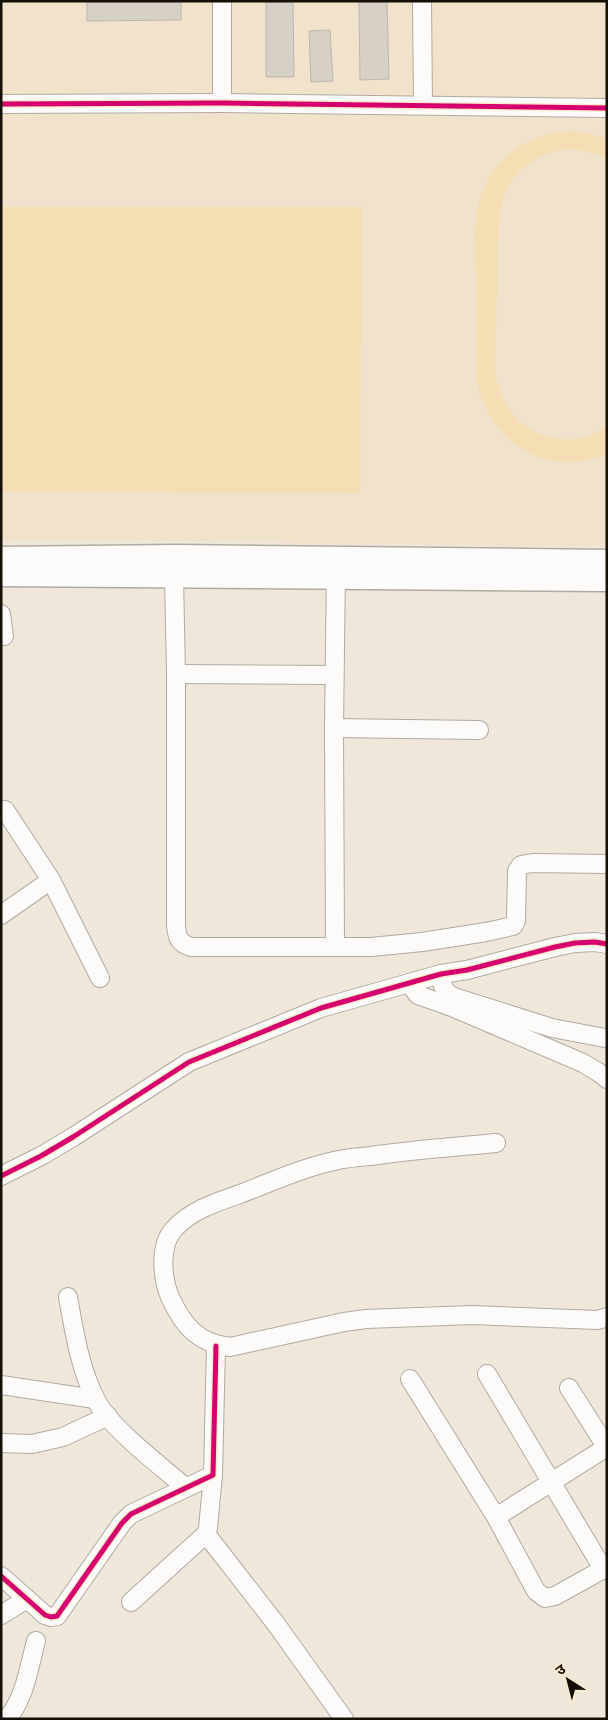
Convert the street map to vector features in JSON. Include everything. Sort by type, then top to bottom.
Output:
[{"type":"main road","points":[[1,558],[176,567],[336,568],[607,561]]},
{"type":"main road","points":[[1,575],[176,567]]},
{"type":"main road","points":[[336,568],[607,580]]},
{"type":"street","points":[[222,1],[222,103]]},
{"type":"street","points":[[422,1],[423,105]]},
{"type":"street","points":[[1,104],[222,103],[607,108]]},
{"type":"street","points":[[176,567],[176,925],[178,938],[182,944],[191,946],[371,947],[422,942],[486,932],[513,926],[516,921],[516,871],[522,865],[532,863],[607,864]]},
{"type":"street","points":[[335,946],[334,675],[336,568]]},
{"type":"street","points":[[1,614],[4,636]]},
{"type":"street","points":[[176,674],[334,675]]},
{"type":"street","points":[[334,728],[480,730]]},
{"type":"street","points":[[3,809],[51,880],[100,978]]},
{"type":"street","points":[[1,915],[51,880]]},
{"type":"street","points":[[1,1176],[73,1137],[189,1062],[322,1008],[441,974],[467,970],[575,943],[596,942],[607,944]]},
{"type":"street","points":[[441,974],[444,990],[454,997],[552,1028],[605,1038]]},
{"type":"street","points":[[413,982],[414,990],[418,995],[452,1007],[583,1063],[607,1079]]},
{"type":"street","points":[[496,1144],[403,1151],[334,1161],[306,1169],[212,1204],[190,1215],[173,1229],[162,1254],[168,1291],[175,1308],[186,1326],[202,1339],[216,1346],[230,1347],[366,1319],[472,1314],[598,1320],[607,1317]]},
{"type":"street","points":[[68,1297],[77,1348],[96,1399],[108,1416],[125,1434],[186,1487]]},
{"type":"street","points":[[131,1602],[206,1534],[208,1528],[213,1475],[216,1346]]},
{"type":"street","points":[[410,1379],[496,1517],[536,1591],[545,1598],[555,1596],[605,1568],[487,1374]]},
{"type":"street","points":[[1,1385],[96,1399]]},
{"type":"street","points":[[496,1517],[607,1447],[569,1388]]},
{"type":"street","points":[[1,1444],[32,1444],[63,1438],[108,1416]]},
{"type":"street","points":[[1,1576],[45,1615],[57,1616],[122,1522],[131,1514],[213,1475]]},
{"type":"street","points":[[206,1534],[276,1624],[344,1719]]},
{"type":"street","points":[[1,1615],[27,1599]]},
{"type":"street","points":[[7,1719],[22,1693],[36,1641]]},
{"type":"shaded area","points":[[1,1],[607,1],[607,545],[153,541],[1,542]]},
{"type":"shaded area","points":[[573,131],[607,139],[607,159],[585,151],[570,149],[541,157],[528,164],[513,178],[506,191],[499,217],[498,236],[495,363],[498,384],[505,403],[517,418],[531,430],[548,437],[567,439],[587,436],[607,427],[607,454],[585,461],[564,462],[544,459],[526,451],[510,439],[496,424],[485,406],[477,385],[475,229],[483,190],[492,173],[503,159],[517,148],[534,139]]},
{"type":"shaded area","points":[[1,207],[362,207],[360,493],[1,492]]},
{"type":"building","points":[[87,1],[181,1],[181,20],[87,21]]},
{"type":"building","points":[[266,1],[293,1],[294,77],[266,77]]},
{"type":"building","points":[[359,1],[387,1],[389,79],[360,80]]},
{"type":"building","points":[[330,30],[333,81],[311,82],[309,31]]},
{"type":"cycle path","points":[[1,104],[222,103],[607,108]]},
{"type":"cycle path","points":[[1,1176],[73,1137],[189,1062],[321,1008],[441,974],[467,970],[555,947],[575,943],[595,942],[607,944]]},
{"type":"cycle path","points":[[1,1576],[45,1615],[57,1616],[122,1523],[131,1514],[213,1475],[216,1346]]}]
